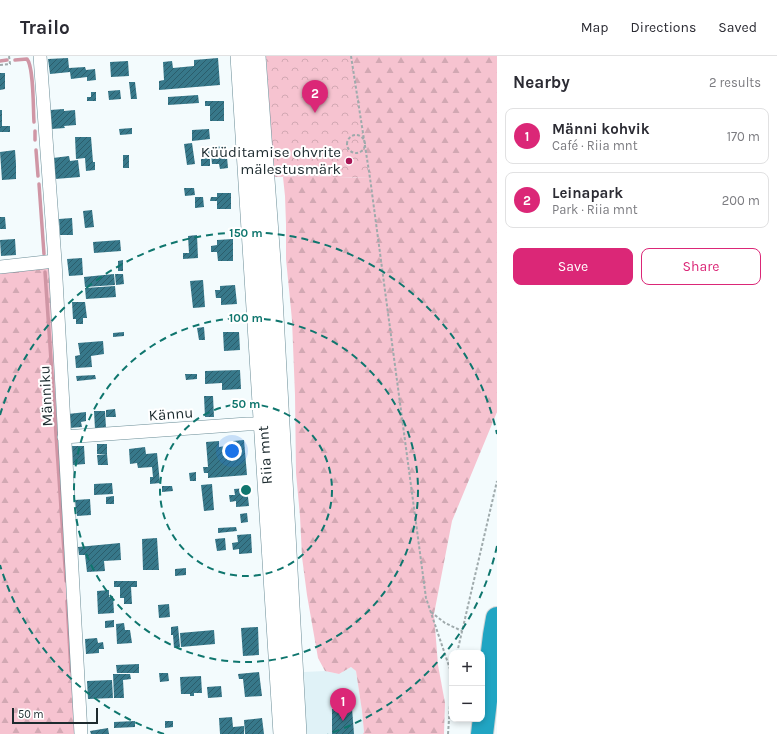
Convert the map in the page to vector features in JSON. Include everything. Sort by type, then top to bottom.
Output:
[{"type":"highway","points":[[484,728],[497,618]]},
{"type":"main road","name":"Riia mnt","points":[[240,56],[298,734]]},
{"type":"main road","name":"Riia mnt","points":[[256,56],[271,261],[271,424],[283,734]]},
{"type":"street","name":"Männiku","points":[[40,56],[55,261],[81,734]]},
{"type":"street","points":[[0,267],[55,261]]},
{"type":"street","name":"Kännu","points":[[64,437],[247,424],[271,424]]},
{"type":"path","points":[[0,65],[10,64],[9,56]]},
{"type":"path","points":[[351,56],[370,178],[426,598],[449,665]]},
{"type":"path","points":[[354,136],[359,136],[364,142],[363,148],[356,153],[347,147],[348,141],[354,136]]},
{"type":"path","points":[[458,650],[497,480]]},
{"type":"path","points":[[430,611],[444,623],[462,631]]},
{"type":"path","points":[[448,734],[451,686]]},
{"type":"shaded area","points":[[351,667],[356,671],[362,711],[363,734],[306,734],[304,672],[325,671],[339,674]]},
{"type":"green space","points":[[266,56],[351,56],[370,178],[306,176],[274,177]]},
{"type":"green space","points":[[351,56],[497,56],[497,412],[452,521],[434,614],[438,665],[445,703],[444,734],[363,734],[362,711],[356,671],[351,667],[339,674],[325,671],[318,658],[307,595],[302,557],[296,473],[292,320],[286,259],[285,196],[283,177],[306,176],[370,178]]},
{"type":"green space","points":[[50,267],[79,734],[0,734],[0,272]]},
{"type":"building","points":[[68,58],[69,68],[85,67],[86,70],[95,69],[96,80],[87,81],[87,77],[71,79],[70,72],[50,74],[48,59]]},
{"type":"building","points":[[218,58],[220,85],[159,90],[159,81],[164,80],[163,62],[172,61],[173,68],[194,66],[194,60]]},
{"type":"building","points":[[128,61],[129,76],[111,77],[110,62]]},
{"type":"building","points":[[0,73],[5,73],[5,89],[0,90]]},
{"type":"building","points":[[129,82],[135,82],[137,99],[131,99]]},
{"type":"building","points":[[120,90],[121,99],[109,100],[108,91]]},
{"type":"building","points":[[91,92],[96,92],[96,101],[87,101],[87,97],[91,97]]},
{"type":"building","points":[[198,95],[199,103],[168,105],[168,97]]},
{"type":"building","points":[[205,101],[224,101],[224,121],[210,121],[210,106],[205,106]]},
{"type":"building","points":[[64,109],[64,111],[75,110],[76,125],[64,126],[65,128],[51,129],[50,110]]},
{"type":"building","points":[[0,110],[2,110],[2,126],[10,126],[10,132],[0,132]]},
{"type":"building","points":[[132,128],[132,134],[120,135],[119,129]]},
{"type":"building","points":[[209,129],[210,139],[192,141],[192,130]]},
{"type":"building","points":[[75,137],[91,137],[95,170],[86,171],[85,158],[76,159]]},
{"type":"building","points":[[192,143],[195,164],[187,165],[184,144]]},
{"type":"building","points":[[226,146],[228,168],[220,169],[219,164],[212,164],[211,154],[207,154],[206,148]]},
{"type":"building","points":[[15,150],[16,179],[2,180],[0,152]]},
{"type":"building","points":[[123,155],[129,155],[129,168],[123,168]]},
{"type":"building","points":[[69,156],[70,161],[78,160],[80,177],[55,179],[53,158]]},
{"type":"building","points":[[210,158],[210,166],[201,166],[201,159]]},
{"type":"building","points":[[184,188],[194,188],[195,195],[185,196]]},
{"type":"building","points":[[217,193],[231,193],[231,209],[217,209],[217,201],[210,201],[211,197],[217,197]]},
{"type":"building","points":[[195,197],[203,197],[204,207],[195,208]]},
{"type":"building","points":[[92,210],[94,227],[85,228],[83,211]]},
{"type":"building","points":[[0,217],[5,217],[6,229],[0,229]]},
{"type":"building","points":[[72,218],[73,235],[60,235],[59,219]]},
{"type":"building","points":[[197,235],[198,258],[183,259],[183,253],[189,253],[188,236]]},
{"type":"building","points":[[15,239],[16,255],[1,256],[0,240]]},
{"type":"building","points":[[233,239],[233,261],[218,261],[217,252],[211,252],[211,246],[217,245],[217,240]]},
{"type":"building","points":[[120,240],[121,251],[94,253],[93,242]]},
{"type":"building","points":[[82,258],[83,275],[69,276],[67,259]]},
{"type":"building","points":[[123,260],[123,271],[118,271],[118,261]]},
{"type":"building","points":[[114,274],[115,285],[85,287],[84,277]]},
{"type":"building","points":[[115,274],[123,274],[124,284],[116,285]]},
{"type":"building","points":[[203,280],[205,307],[193,308],[190,281]]},
{"type":"building","points":[[235,285],[237,304],[221,305],[221,298],[216,298],[215,290],[220,290],[220,286]]},
{"type":"building","points":[[115,286],[116,297],[86,299],[85,288]]},
{"type":"building","points":[[72,302],[85,302],[87,318],[83,318],[83,324],[76,324],[76,319],[73,319]]},
{"type":"building","points":[[204,327],[205,340],[199,340],[197,328]]},
{"type":"building","points":[[124,332],[124,336],[113,337],[113,333]]},
{"type":"building","points":[[223,332],[239,332],[240,350],[224,351]]},
{"type":"building","points":[[103,341],[104,354],[91,356],[92,367],[76,368],[75,356],[80,355],[78,343]]},
{"type":"building","points":[[240,370],[241,389],[222,390],[222,383],[205,384],[205,371]]},
{"type":"building","points":[[185,374],[197,374],[197,379],[186,380]]},
{"type":"building","points":[[95,375],[96,379],[77,381],[76,376]]},
{"type":"building","points":[[204,396],[213,396],[214,417],[205,417]]},
{"type":"building","points":[[115,409],[116,417],[106,417],[106,410]]},
{"type":"building","points":[[94,411],[105,411],[106,428],[95,429]]},
{"type":"building","points":[[86,412],[86,421],[81,422],[82,427],[69,428],[68,414]]},
{"type":"building","points":[[244,440],[247,475],[208,478],[208,473],[204,473],[203,467],[208,467],[206,442],[219,441],[219,447],[233,445],[233,441]]},
{"type":"building","points":[[97,444],[107,444],[107,454],[97,454]]},
{"type":"building","points":[[72,446],[84,446],[85,464],[73,465]]},
{"type":"building","points":[[145,447],[146,454],[157,453],[160,483],[150,484],[150,477],[153,477],[152,467],[138,468],[137,463],[130,464],[129,449]]},
{"type":"building","points":[[107,454],[108,465],[98,465],[97,455]]},
{"type":"building","points":[[196,472],[196,481],[190,481],[189,473]]},
{"type":"building","points":[[112,483],[113,494],[94,495],[94,484]]},
{"type":"building","points":[[212,484],[214,510],[204,511],[201,485]]},
{"type":"building","points":[[162,486],[172,486],[173,491],[162,492]]},
{"type":"building","points":[[247,488],[249,506],[236,507],[236,501],[230,502],[229,495],[235,495],[234,489]]},
{"type":"building","points":[[114,496],[114,504],[106,504],[106,497]]},
{"type":"building","points":[[90,499],[91,515],[77,516],[75,500]]},
{"type":"building","points":[[247,513],[248,522],[241,523],[240,514]]},
{"type":"building","points":[[236,527],[237,531],[218,533],[218,528]]},
{"type":"building","points":[[251,534],[252,553],[239,554],[239,549],[233,550],[232,543],[238,542],[237,535]]},
{"type":"building","points":[[157,538],[159,570],[143,570],[142,539]]},
{"type":"building","points":[[225,538],[226,550],[217,551],[215,539]]},
{"type":"building","points":[[120,543],[121,560],[104,561],[105,571],[87,572],[85,555],[79,555],[78,547]]},
{"type":"building","points":[[186,568],[186,575],[175,576],[175,569]]},
{"type":"building","points":[[114,581],[137,581],[137,587],[131,587],[132,604],[124,604],[124,598],[120,598],[120,587],[114,587]]},
{"type":"building","points":[[109,590],[109,597],[113,596],[114,613],[98,614],[97,591]]},
{"type":"building","points":[[169,604],[170,617],[159,618],[158,605]]},
{"type":"building","points":[[114,620],[114,627],[105,628],[105,621]]},
{"type":"building","points":[[124,623],[125,630],[130,630],[132,643],[117,644],[116,624]]},
{"type":"building","points":[[178,626],[180,647],[174,648],[171,627]]},
{"type":"building","points":[[258,627],[259,655],[243,656],[241,628]]},
{"type":"building","points":[[214,630],[215,644],[181,647],[180,633]]},
{"type":"building","points":[[97,638],[98,643],[103,642],[104,649],[99,649],[99,653],[86,654],[85,639]]},
{"type":"building","points":[[139,664],[139,673],[117,673],[116,665]]},
{"type":"building","points":[[259,672],[262,696],[245,697],[243,679],[239,679],[238,674]]},
{"type":"building","points":[[159,673],[168,673],[169,681],[160,682]]},
{"type":"building","points":[[113,674],[130,674],[131,679],[123,680],[124,698],[114,698]]},
{"type":"building","points":[[201,676],[202,693],[194,693],[194,696],[190,696],[190,694],[181,694],[180,677]]},
{"type":"building","points":[[112,680],[113,698],[88,699],[87,681]]},
{"type":"building","points":[[221,686],[222,697],[208,698],[207,687]]},
{"type":"building","points":[[352,708],[354,734],[332,734],[332,709]]},
{"type":"building","points":[[232,717],[233,727],[244,726],[244,734],[220,734],[219,718]]},
{"type":"building","points":[[262,718],[264,734],[245,734],[244,720]]},
{"type":"building","points":[[135,721],[135,727],[114,728],[114,722]]},
{"type":"building","points":[[165,721],[173,721],[173,727],[165,728]]},
{"type":"building","points":[[108,728],[109,734],[91,734],[90,731]]},
{"type":"waterway","points":[[15,60],[27,59],[29,63],[32,79],[34,122]]},
{"type":"waterway","points":[[0,61],[7,60]]},
{"type":"waterway","points":[[35,131],[35,140]]},
{"type":"waterway","points":[[36,150],[38,176]]},
{"type":"waterway","points":[[39,184],[44,254]]},
{"type":"waterway","points":[[45,272],[66,581]]},
{"type":"waterway","points":[[67,601],[71,671]]},
{"type":"place","name":"Leinapark","points":[[315,113]]},
{"type":"place","name":"Küüditamise ohvrite mälestusmärk","points":[[349,161]]},
{"type":"place","name":"Männi kohvik","points":[[343,721]]}]
